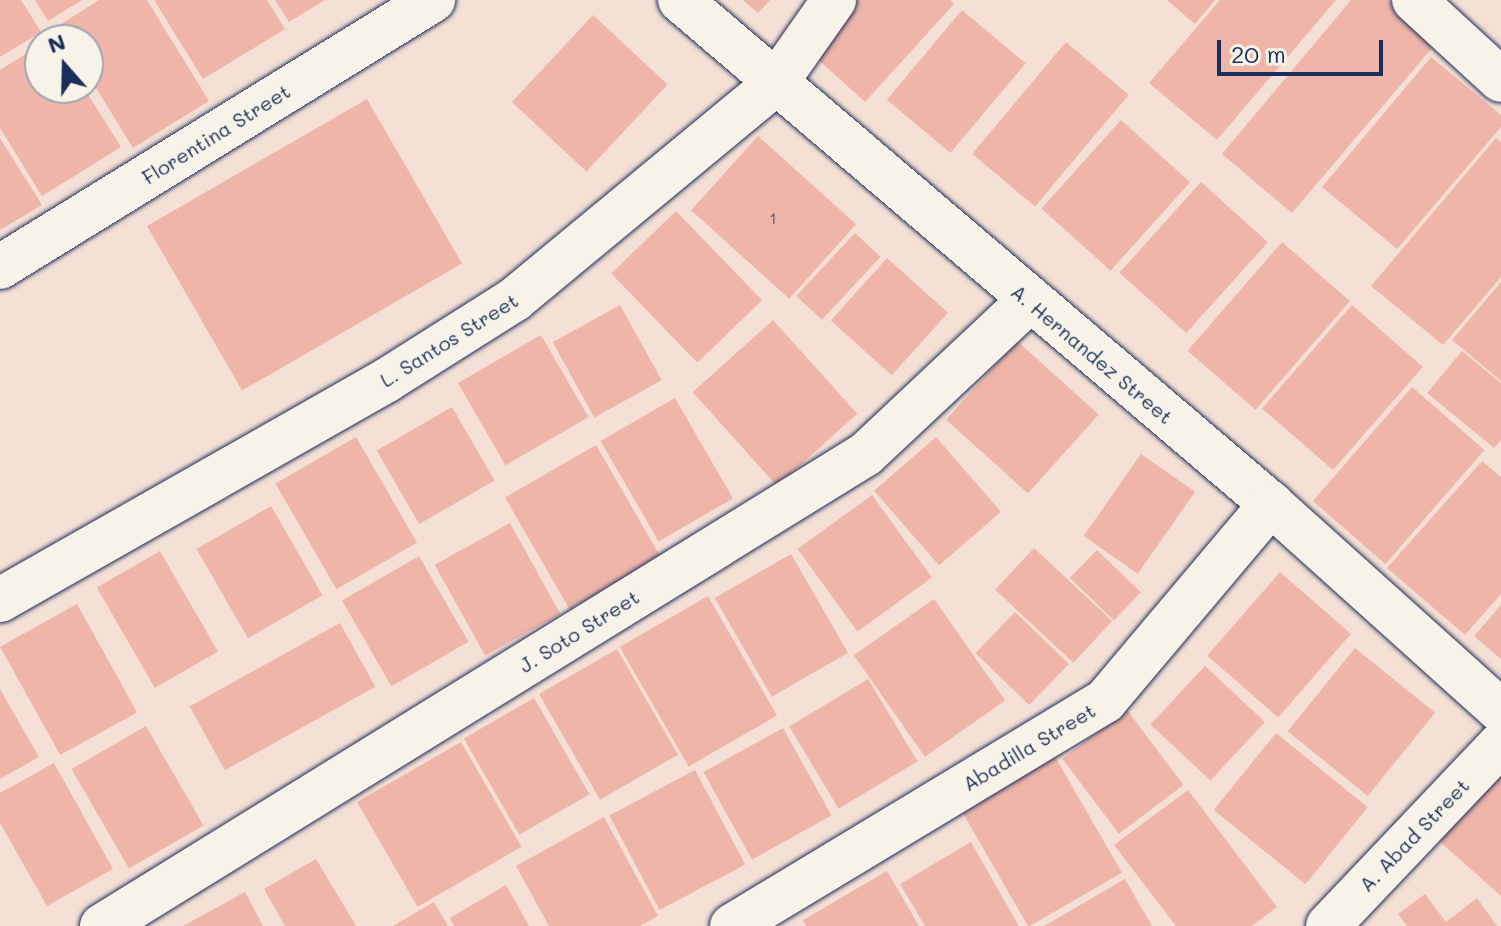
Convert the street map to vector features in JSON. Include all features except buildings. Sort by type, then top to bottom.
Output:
[{"type":"street","name":"Florentina Street","points":[[0,267],[433,0]]},
{"type":"street","name":"A. Hernandez Street","points":[[680,0],[1029,301],[1271,504],[1501,711]]},
{"type":"street","name":"L. Santos Street","points":[[0,600],[387,380],[515,299],[775,84],[834,0]]},
{"type":"street","points":[[1414,0],[1501,80]]},
{"type":"street","name":"J. Soto Street","points":[[102,926],[866,454],[1029,301]]},
{"type":"street","name":"Abadilla Street","points":[[732,926],[1105,701],[1271,504]]},
{"type":"street","name":"A. Abad Street","points":[[1328,926],[1501,744]]}]
